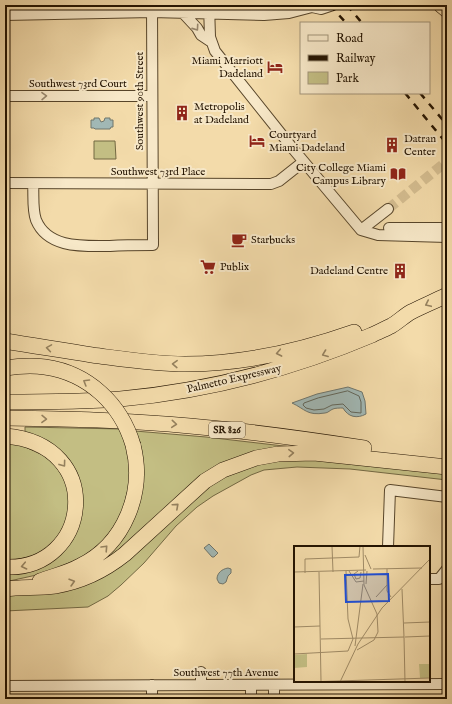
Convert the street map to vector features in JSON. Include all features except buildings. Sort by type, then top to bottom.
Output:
[{"type":"highway","points":[[441,5],[447,10]]},
{"type":"highway","name":"Palmetto Expressway","points":[[5,402],[68,402],[120,399],[173,392],[234,380],[282,368],[319,356],[391,326],[410,313],[447,295]]},
{"type":"highway","points":[[5,341],[135,361],[185,364],[214,363],[295,350],[325,342],[388,319],[410,313]]},
{"type":"highway","points":[[5,368],[22,366],[44,367],[65,372],[83,380],[100,392],[114,406],[126,426],[133,444],[137,468],[135,495],[125,523],[116,537],[102,553],[80,566],[12,588]]},
{"type":"highway","name":"SR 826","points":[[5,418],[96,420],[192,426],[447,459]]},
{"type":"highway","points":[[5,436],[33,442],[46,447],[54,454],[64,464],[70,475],[76,499],[71,526],[66,537],[57,548],[46,557],[32,564],[19,567],[5,567]]},
{"type":"highway","points":[[12,588],[61,585],[83,578],[105,568],[125,554],[205,481],[223,470],[256,458],[278,454],[314,453],[447,467]]},
{"type":"street","points":[[5,15],[50,9],[152,9],[183,12],[209,10],[264,16],[285,14],[298,8],[313,6],[321,9],[333,5]]},
{"type":"street","name":"Southwest 90th Street","points":[[34,184],[34,212],[36,221],[48,236],[56,241],[84,246],[153,245],[152,9]]},
{"type":"street","points":[[209,10],[210,41],[218,56],[303,162],[361,230],[378,235],[447,237]]},
{"type":"street","points":[[183,12],[201,35],[210,41]]},
{"type":"street","name":"Southwest 73rd Court","points":[[5,96],[152,96]]},
{"type":"street","name":"Southwest 73rd Place","points":[[5,183],[271,184],[279,182],[303,162]]},
{"type":"street","points":[[361,230],[388,209]]},
{"type":"street","points":[[361,230],[447,228]]},
{"type":"street","points":[[388,546],[390,490],[447,497]]},
{"type":"street","points":[[430,579],[439,579],[447,569]]},
{"type":"street","points":[[201,672],[201,685]]},
{"type":"street","name":"Southwest 77th Avenue","points":[[5,686],[274,685],[306,683],[447,684]]},
{"type":"street","points":[[152,685],[152,699]]},
{"type":"street","points":[[251,685],[251,699]]},
{"type":"street","points":[[274,685],[274,699]]},
{"type":"green space","points":[[94,141],[115,141],[116,159],[94,159]]},
{"type":"green space","points":[[25,427],[121,429],[126,441],[131,477],[122,514],[106,538],[86,555],[50,572],[5,582],[5,570],[54,557],[79,489],[25,434]]},
{"type":"green space","points":[[135,431],[206,437],[292,447],[264,450],[157,517],[103,563],[101,561],[124,535]]},
{"type":"green space","points":[[5,442],[19,444],[51,459],[67,483],[70,505],[64,530],[40,555],[5,562]]},
{"type":"green space","points":[[294,458],[447,474],[447,480],[350,469],[297,467],[264,470],[251,475],[213,496],[197,507],[176,526],[144,563],[121,585],[108,596],[88,607],[5,611],[5,596],[64,590],[213,483],[247,467]]},
{"type":"water","points":[[94,118],[99,118],[101,122],[104,121],[105,118],[110,118],[110,120],[113,120],[113,127],[110,129],[91,128],[91,120],[94,120]]},
{"type":"water","points":[[348,387],[362,392],[365,401],[366,414],[363,416],[356,417],[350,415],[343,408],[334,409],[326,413],[314,414],[292,403],[317,394]]},
{"type":"water","points":[[209,544],[218,553],[214,557],[212,557],[204,548]]},
{"type":"water","points":[[228,568],[231,569],[231,573],[226,582],[223,584],[219,583],[217,577],[219,573]]},
{"type":"tunnel","points":[[388,209],[447,161]]},
{"type":"railway","points":[[330,5],[345,22]]},
{"type":"railway","points":[[347,5],[361,22]]},
{"type":"railway","points":[[406,94],[447,144]]},
{"type":"railway","points":[[421,94],[447,125]]},
{"type":"place","name":"Miami Marriott Dadeland","points":[[275,67]]},
{"type":"place","name":"Metropolis at Dadeland","points":[[182,113]]},
{"type":"place","name":"Courtyard Miami Dadeland","points":[[257,141]]},
{"type":"place","name":"Datran Center","points":[[392,145]]},
{"type":"place","name":"City College Miami Campus Library","points":[[398,174]]},
{"type":"place","name":"Starbucks","points":[[239,240]]},
{"type":"place","name":"Publix","points":[[208,267]]},
{"type":"place","name":"Dadeland Centre","points":[[400,271]]}]
